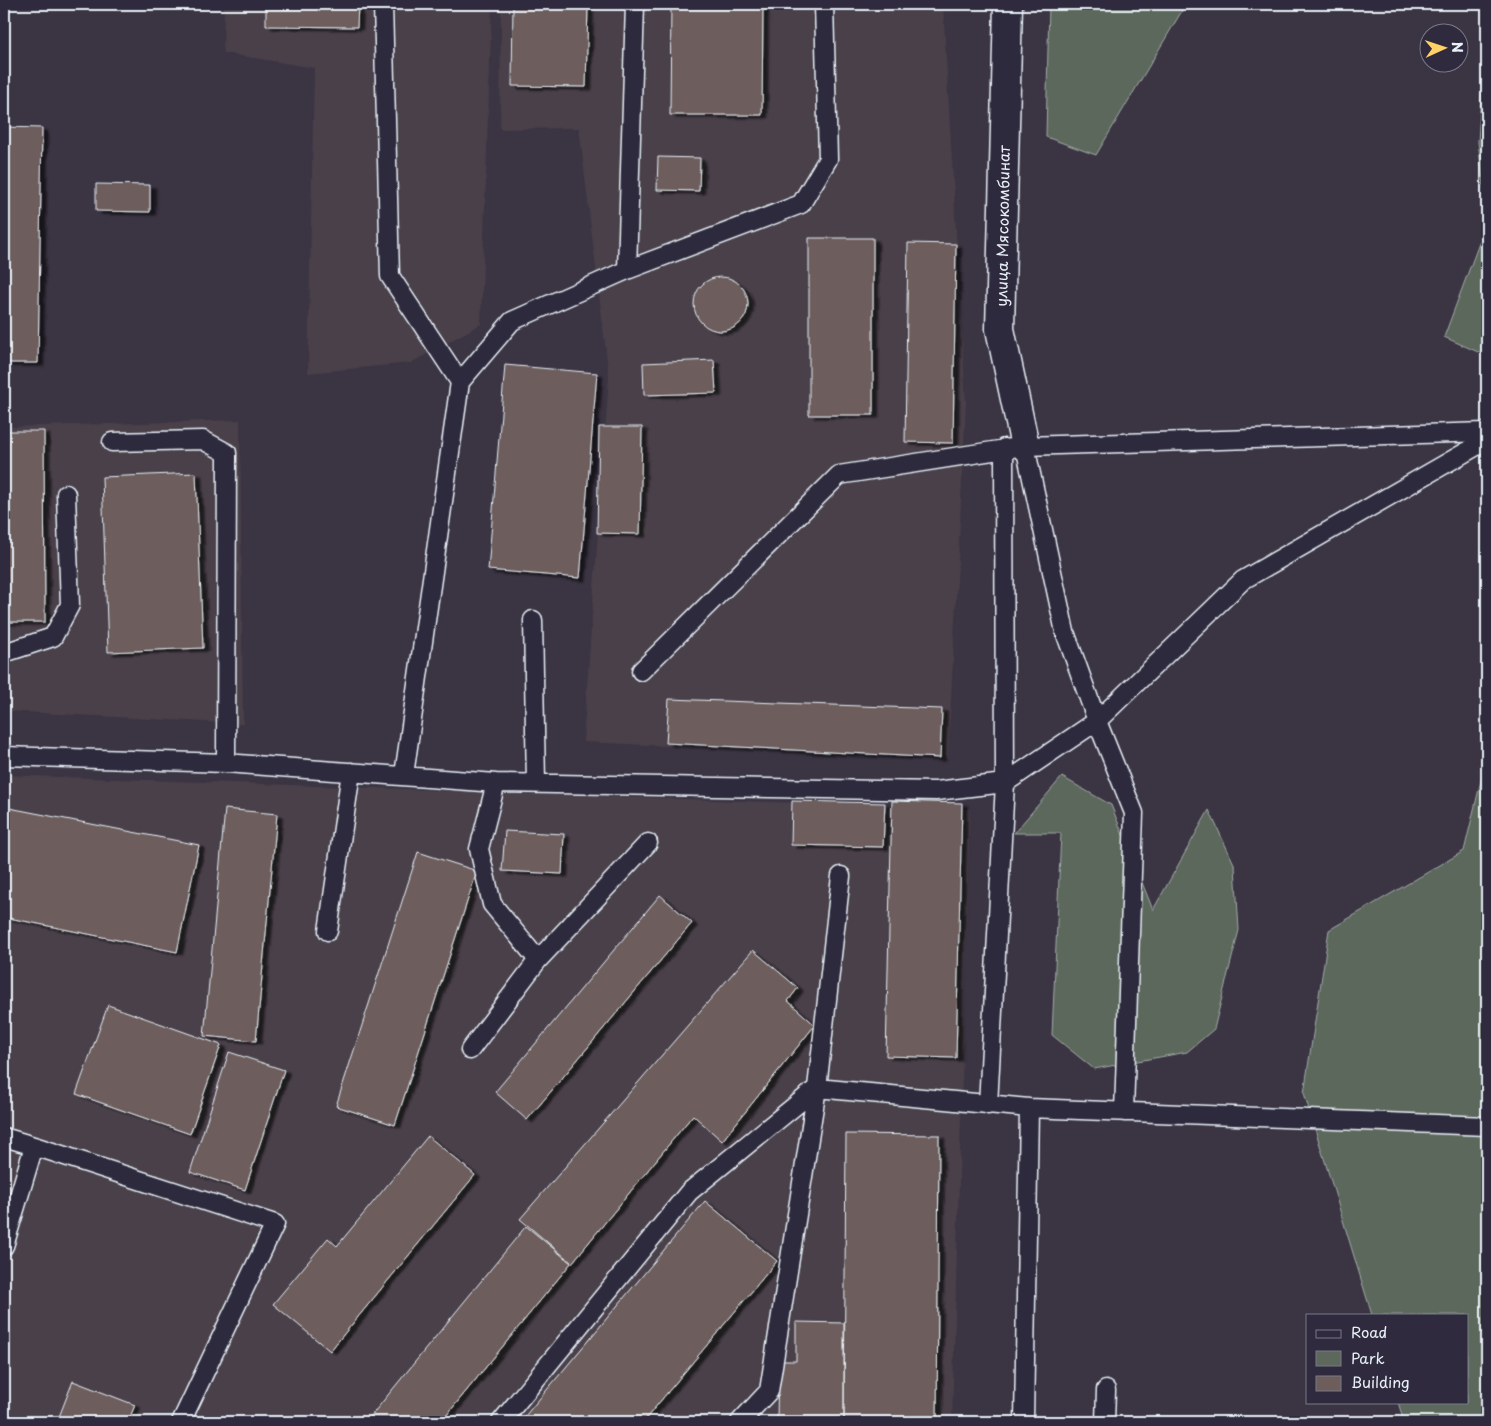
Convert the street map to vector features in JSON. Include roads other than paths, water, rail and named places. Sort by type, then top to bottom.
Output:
[{"type":"street","name":"улица Мясокомбинат","points":[[1008,4],[1000,329],[1015,447]]},
{"type":"lane","points":[[383,4],[390,276],[460,382]]},
{"type":"lane","points":[[627,270],[635,4]]},
{"type":"lane","points":[[404,775],[460,382],[512,321],[627,270],[801,204],[828,159],[824,4]]},
{"type":"lane","points":[[641,671],[839,475],[1015,447],[1487,432]]},
{"type":"lane","points":[[112,442],[203,440],[227,453],[226,763]]},
{"type":"lane","points":[[4,756],[226,763],[496,782],[936,791],[1004,783],[1097,721],[1243,580],[1487,440]]},
{"type":"lane","points":[[1015,447],[1066,632],[1097,721],[1134,813],[1124,1112]]},
{"type":"lane","points":[[988,1105],[1004,783],[1015,447]]},
{"type":"lane","points":[[4,653],[53,637],[70,605],[66,494]]},
{"type":"lane","points":[[533,620],[536,783]]},
{"type":"lane","points":[[328,931],[351,772]]},
{"type":"lane","points":[[496,782],[479,849],[492,904],[538,960]]},
{"type":"lane","points":[[470,1050],[538,960],[648,843]]},
{"type":"lane","points":[[740,1422],[769,1391],[817,1088],[841,876]]},
{"type":"lane","points":[[501,1422],[689,1192],[817,1088],[1029,1108],[1487,1126]]},
{"type":"lane","points":[[1024,1422],[1029,1108]]},
{"type":"lane","points":[[4,1137],[275,1224],[181,1422]]},
{"type":"lane","points":[[4,1246],[34,1146]]},
{"type":"lane","points":[[1105,1422],[1106,1390]]}]
